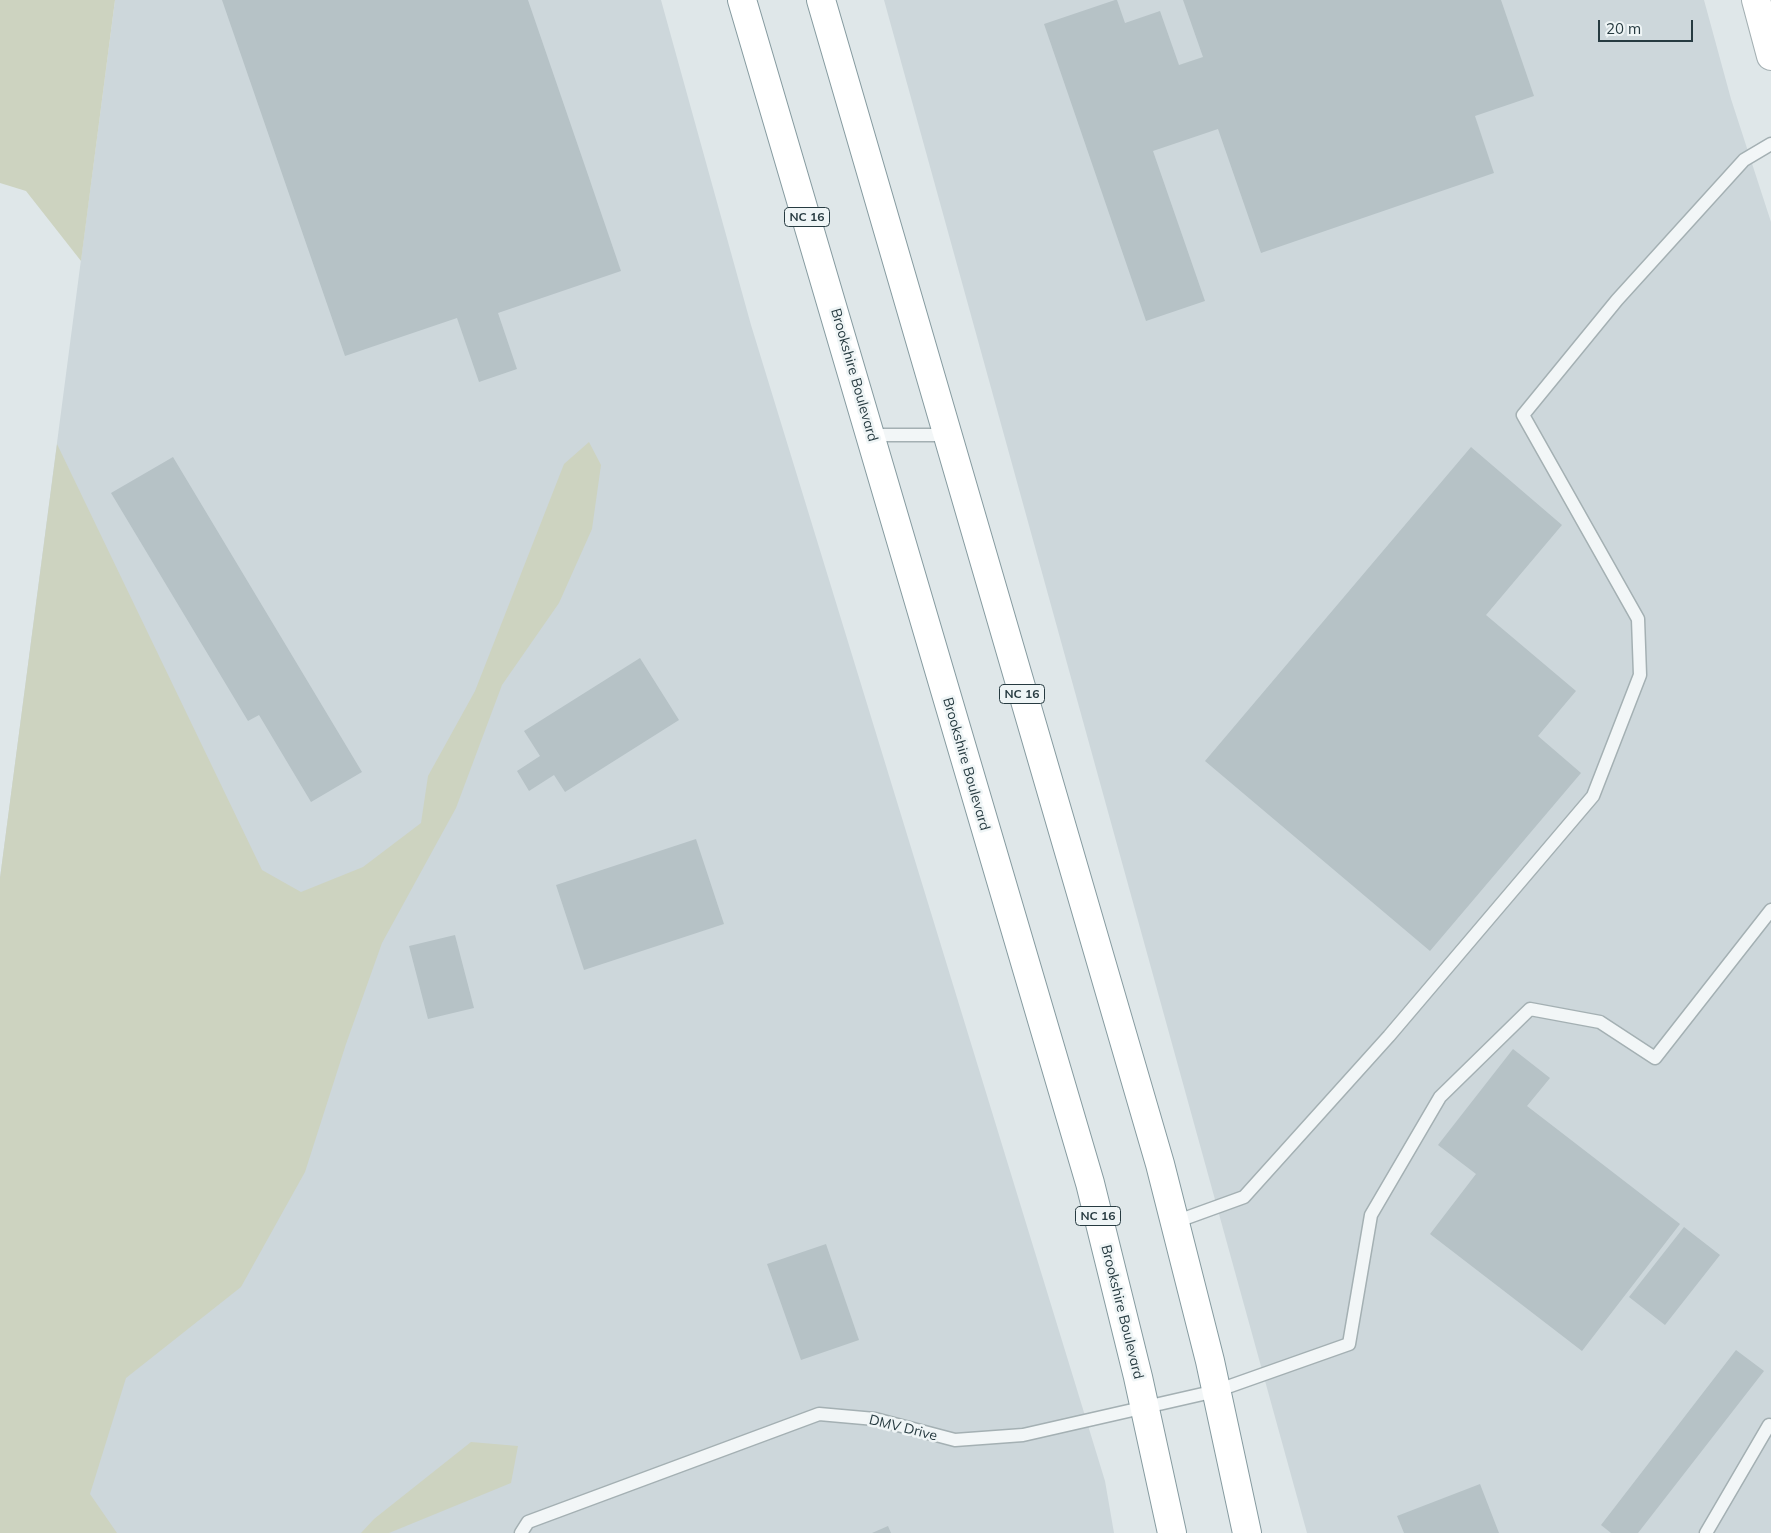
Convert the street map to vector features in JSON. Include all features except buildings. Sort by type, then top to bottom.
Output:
[{"type":"main road","name":"Brookshire Boulevard","points":[[742,0],[1090,1183],[1145,1405],[1172,1533]]},
{"type":"main road","name":"NC 16","points":[[821,0],[1160,1164],[1216,1391],[1247,1533]]},
{"type":"main road","points":[[1756,0],[1771,56]]},
{"type":"lane","points":[[1175,1222],[1244,1198],[1389,1036],[1593,796],[1640,675],[1638,620],[1523,415],[1617,300],[1744,160],[1771,144]]},
{"type":"lane","points":[[871,435],[947,435]]},
{"type":"lane","name":"DMV Drive","points":[[521,1533],[528,1522],[819,1414],[875,1419],[954,1440],[1022,1435],[1145,1405],[1216,1391],[1349,1344],[1371,1215],[1440,1097],[1530,1009],[1600,1022],[1655,1058],[1771,910]]},
{"type":"lane","points":[[1706,1533],[1769,1425]]},
{"type":"shaded area","points":[[115,0],[661,0],[751,325],[1105,1481],[1114,1533],[0,1533],[0,878]]},
{"type":"shaded area","points":[[884,0],[1704,0],[1731,99],[1771,222],[1771,1533],[1307,1533]]},
{"type":"green space","points":[[0,0],[115,0],[81,261],[26,191],[0,183]]},
{"type":"green space","points":[[589,442],[601,465],[592,529],[559,603],[502,685],[456,808],[382,943],[346,1044],[305,1172],[241,1287],[126,1378],[90,1494],[117,1533],[0,1533],[0,878],[57,444],[262,870],[301,892],[363,867],[421,823],[428,776],[475,691],[564,464]]},
{"type":"green space","points":[[471,1442],[518,1446],[511,1483],[389,1533],[361,1533],[374,1519]]}]
